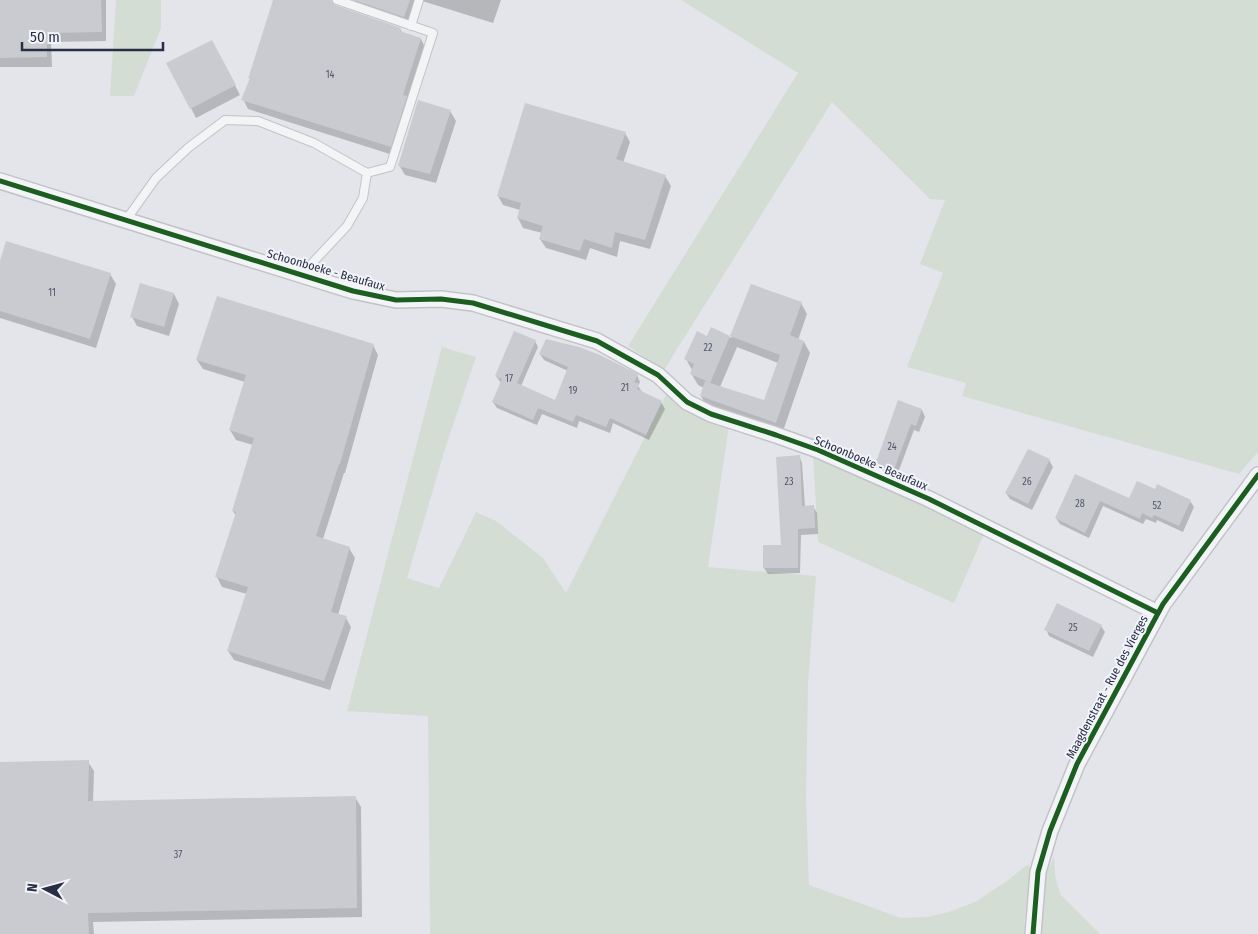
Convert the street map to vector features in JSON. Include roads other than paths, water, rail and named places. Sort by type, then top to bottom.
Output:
[{"type":"street","name":"Schoonboeke - Beaufaux","points":[[0,181],[354,291],[396,300],[441,299],[473,303],[597,342],[658,375],[687,402],[711,414],[797,442],[929,499],[1158,613]]},
{"type":"street","name":"Maagdenstraat - Rue des Vierges","points":[[1033,934],[1038,872],[1050,831],[1076,764],[1158,613],[1258,475]]},
{"type":"lane","points":[[126,220],[156,178],[188,148],[225,120],[258,121],[314,143],[367,173],[390,167],[433,33],[337,0]]},
{"type":"lane","points":[[411,26],[419,0]]},
{"type":"lane","points":[[301,275],[347,226],[363,198],[367,173]]}]
